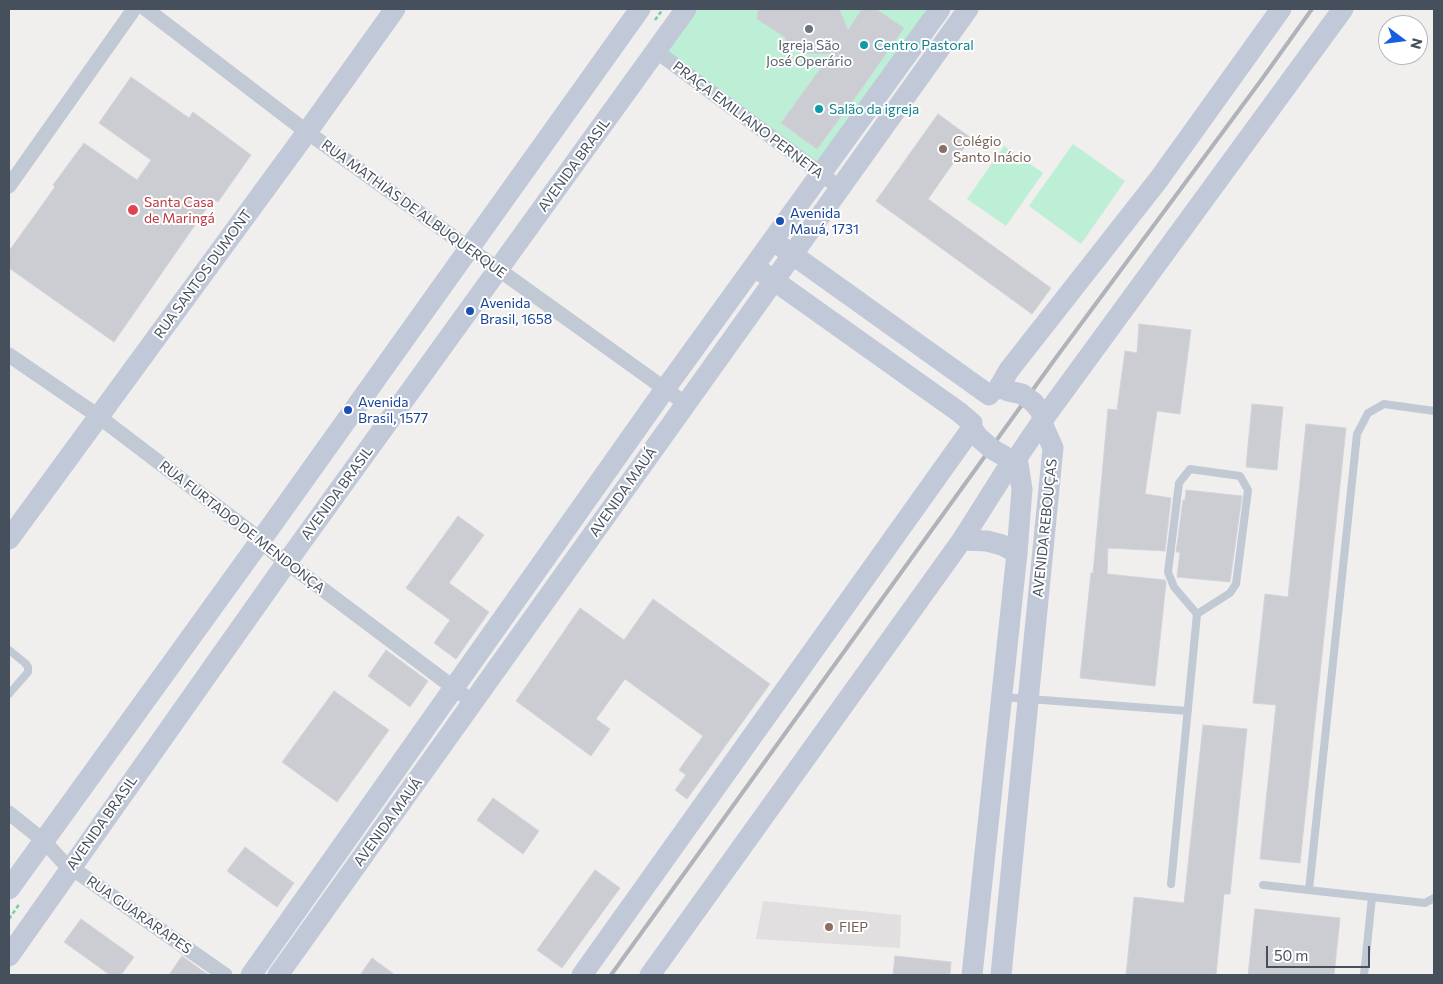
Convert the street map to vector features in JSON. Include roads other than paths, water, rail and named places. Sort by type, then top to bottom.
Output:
[{"type":"main road","name":"RUA SANTOS DUMONT","points":[[9,539],[308,132],[395,9]]},
{"type":"main road","points":[[9,889],[640,9]]},
{"type":"main road","name":"AVENIDA BRASIL","points":[[9,956],[287,562],[686,9]]},
{"type":"main road","name":"AVENIDA MAUÁ","points":[[251,975],[665,389],[940,9]]},
{"type":"main road","name":"AVENIDA MAUÁ","points":[[278,975],[968,9]]},
{"type":"main road","points":[[582,975],[974,430],[998,392],[1009,370],[1159,179],[1281,9]]},
{"type":"main road","points":[[650,975],[962,540],[1011,459],[1343,9]]},
{"type":"main road","name":"AVENIDA REBOUÇAS","points":[[772,240],[891,325],[998,392],[1022,394],[1033,402],[1042,417],[1053,448],[1001,975]]},
{"type":"main road","points":[[754,266],[959,412],[974,430],[1011,459]]},
{"type":"main road","points":[[873,350],[891,325]]},
{"type":"main road","name":"AVENIDA REBOUÇAS","points":[[972,975],[1017,553],[1022,489],[1011,459]]},
{"type":"main road","points":[[962,540],[988,541],[1002,545],[1017,553]]},
{"type":"main road","points":[[980,890],[1009,893]]},
{"type":"street","points":[[9,186],[134,9]]},
{"type":"street","name":"RUA MATHIAS DE ALBUQUERQUE","points":[[146,9],[308,132],[686,404]]},
{"type":"street","name":"PRAÇA EMILIANO PERNETA","points":[[656,51],[840,188]]},
{"type":"street","name":"RUA FURTADO DE MENDONÇA","points":[[9,355],[98,416],[261,540],[273,552],[474,703]]},
{"type":"street","name":"RUA GUARARAPES","points":[[9,814],[44,841],[58,858],[71,868],[225,975]]},
{"type":"lane","points":[[1309,890],[1358,434],[1368,413],[1384,404],[1434,411]]},
{"type":"lane","points":[[1170,884],[1197,614],[1174,587],[1168,572],[1180,483],[1190,470],[1240,476],[1248,490],[1236,584],[1230,593],[1197,614]]},
{"type":"lane","points":[[9,650],[28,666],[28,672],[9,694]]},
{"type":"lane","points":[[1002,697],[1188,711]]},
{"type":"lane","points":[[1263,885],[1426,903],[1434,898]]},
{"type":"lane","points":[[1364,975],[1372,896]]},
{"type":"railway","points":[[611,975],[1055,359],[1312,9]]},
{"type":"place","name":"Igreja São José Operário","points":[[809,29]]},
{"type":"place","name":"Centro Pastoral","points":[[864,45]]},
{"type":"place","name":"Salão da igreja","points":[[819,109]]},
{"type":"place","name":"Colégio Santo Inácio","points":[[943,149]]},
{"type":"place","name":"Santa Casa de Maringá","points":[[133,210]]},
{"type":"place","name":"Avenida Mauá, 1731","points":[[780,221]]},
{"type":"place","name":"Avenida Brasil, 1658","points":[[470,311]]},
{"type":"place","name":"Avenida Brasil, 1577","points":[[348,410]]},
{"type":"place","name":"FIEP","points":[[829,927]]}]
